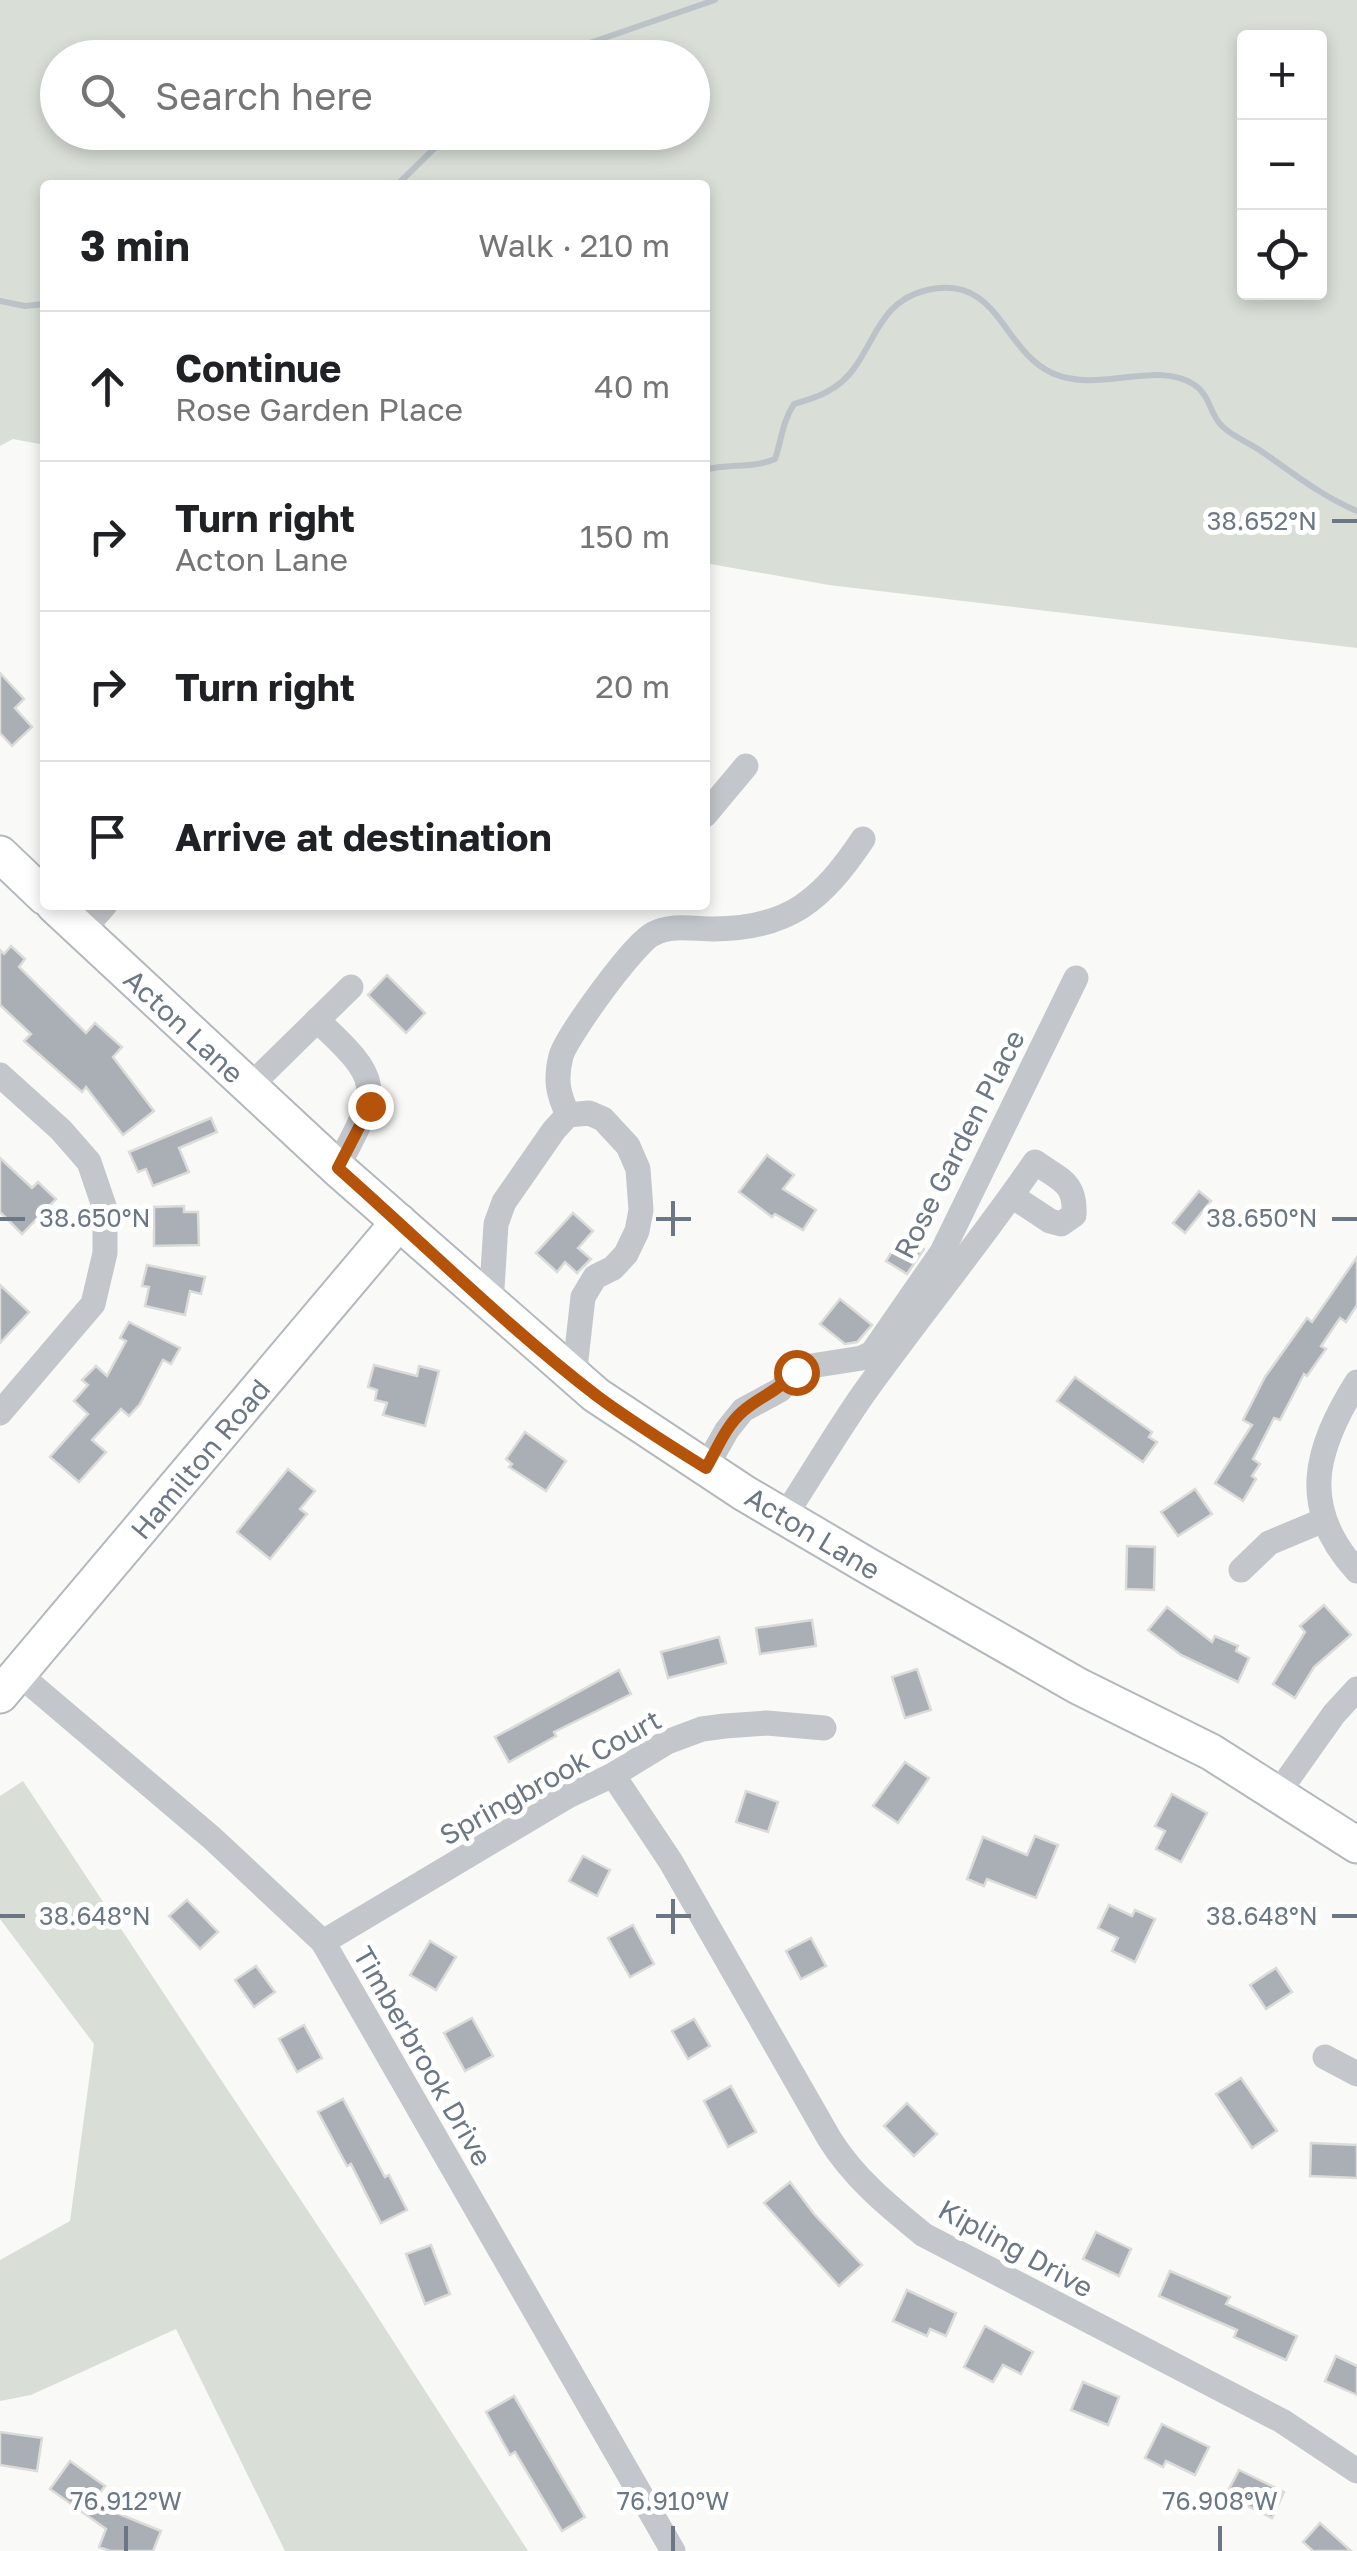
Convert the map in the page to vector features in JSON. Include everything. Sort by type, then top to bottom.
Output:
[{"type":"street","points":[[710,810],[746,766]]},
{"type":"street","points":[[568,1115],[556,1084],[562,1052],[627,957],[680,916],[755,927],[803,908],[842,870],[863,839]]},
{"type":"street","name":"Acton Lane","points":[[94,918],[249,1087],[574,1377],[643,1429],[784,1516],[1078,1686],[1210,1752],[1357,1845]]},
{"type":"street","name":"Rose Garden Place","points":[[706,1468],[727,1430],[744,1410],[780,1390],[796,1372],[872,1353],[942,1252],[1076,978]]},
{"type":"street","points":[[249,1087],[350,987]]},
{"type":"street","points":[[317,1020],[356,1056],[371,1084],[370,1106],[338,1168]]},
{"type":"street","points":[[0,1075],[61,1130],[89,1162],[106,1209],[105,1253],[92,1304],[0,1413]]},
{"type":"street","points":[[491,1304],[496,1224],[504,1202],[568,1115],[590,1112],[604,1119],[628,1146],[642,1184],[642,1210],[626,1254],[613,1268],[595,1276],[583,1298],[574,1377]]},
{"type":"street","points":[[784,1516],[864,1394],[1012,1196]]},
{"type":"street","name":"Hamilton Road","points":[[10,1685],[399,1222]]},
{"type":"street","points":[[1357,1382],[1328,1433],[1318,1464],[1324,1520],[1339,1552],[1357,1571]]},
{"type":"street","points":[[1241,1570],[1269,1544],[1324,1520]]},
{"type":"street","name":"Timberbrook Drive","points":[[10,1685],[212,1838],[324,1942],[673,2551]]},
{"type":"street","points":[[1278,1793],[1334,1714],[1357,1689]]},
{"type":"street","name":"Springbrook Court","points":[[324,1942],[568,1796],[668,1742],[702,1729],[767,1723],[824,1728]]},
{"type":"street","name":"Kipling Drive","points":[[613,1775],[671,1862],[829,2138],[849,2169],[879,2199],[924,2235],[1282,2421],[1357,2470]]},
{"type":"street","points":[[1326,2057],[1357,2074]]},
{"type":"shaded area","points":[[0,0],[1357,0],[1357,648],[829,585],[710,564],[710,180],[40,180],[40,444],[13,439],[0,446]]},
{"type":"shaded area","points":[[23,1781],[528,2551],[285,2551],[176,2329],[31,2395],[0,2401],[0,2260],[70,2221],[94,2044],[0,1919],[0,1796]]},
{"type":"building","points":[[0,673],[24,699],[15,708],[32,727],[12,746],[0,733]]},
{"type":"building","points":[[11,946],[25,959],[19,967],[86,1033],[95,1023],[122,1047],[113,1057],[154,1111],[123,1135],[86,1087],[82,1092],[24,1041],[31,1034],[0,1005],[0,950],[4,954]]},
{"type":"building","points":[[387,975],[425,1013],[406,1033],[368,995]]},
{"type":"building","points":[[211,1118],[217,1132],[179,1148],[189,1172],[153,1186],[146,1169],[138,1172],[129,1152]]},
{"type":"building","points":[[767,1155],[794,1175],[783,1189],[816,1210],[803,1230],[775,1214],[772,1217],[739,1192]]},
{"type":"building","points":[[0,1158],[32,1188],[38,1182],[56,1199],[22,1234],[0,1212]]},
{"type":"building","points":[[1199,1191],[1211,1201],[1185,1233],[1173,1223]]},
{"type":"building","points":[[184,1206],[184,1212],[198,1212],[199,1245],[154,1246],[154,1207]]},
{"type":"building","points":[[573,1213],[593,1231],[578,1248],[591,1259],[577,1273],[565,1262],[557,1272],[536,1253]]},
{"type":"building","points":[[902,1235],[924,1249],[907,1274],[886,1261]]},
{"type":"building","points":[[1357,1257],[1357,1305],[1346,1322],[1340,1318],[1321,1346],[1326,1349],[1307,1376],[1304,1374],[1280,1420],[1274,1418],[1253,1459],[1260,1464],[1243,1501],[1215,1483],[1252,1425],[1243,1420],[1265,1377],[1307,1318],[1312,1322]]},
{"type":"building","points":[[147,1265],[205,1277],[201,1294],[190,1291],[185,1315],[145,1306],[149,1287],[142,1286]]},
{"type":"building","points":[[0,1285],[29,1312],[0,1343]]},
{"type":"building","points":[[840,1299],[872,1325],[857,1342],[845,1344],[820,1324]]},
{"type":"building","points":[[129,1322],[180,1348],[171,1364],[163,1360],[140,1404],[129,1416],[121,1409],[92,1440],[106,1452],[79,1482],[50,1457],[88,1414],[74,1401],[88,1385],[82,1380],[96,1366],[107,1376],[126,1341],[120,1338]]},
{"type":"building","points":[[374,1365],[417,1376],[419,1366],[439,1371],[425,1426],[383,1415],[387,1403],[375,1400],[377,1390],[368,1387]]},
{"type":"building","points":[[1075,1377],[1152,1432],[1149,1437],[1157,1442],[1143,1462],[1057,1401]]},
{"type":"building","points":[[525,1432],[566,1461],[546,1491],[509,1467],[512,1464],[506,1459]]},
{"type":"building","points":[[288,1469],[315,1491],[300,1509],[307,1514],[270,1559],[237,1532]]},
{"type":"building","points":[[1195,1489],[1212,1514],[1178,1536],[1161,1512]]},
{"type":"building","points":[[1127,1546],[1155,1547],[1154,1590],[1126,1589]]},
{"type":"building","points":[[1324,1605],[1351,1635],[1314,1667],[1295,1698],[1273,1684],[1305,1632],[1300,1626]]},
{"type":"building","points":[[1167,1607],[1212,1642],[1215,1636],[1238,1646],[1236,1651],[1249,1658],[1238,1682],[1181,1655],[1148,1630]]},
{"type":"building","points":[[812,1620],[816,1646],[760,1654],[756,1628]]},
{"type":"building","points":[[719,1637],[726,1663],[668,1678],[661,1652]]},
{"type":"building","points":[[917,1669],[931,1710],[905,1718],[892,1677]]},
{"type":"building","points":[[619,1670],[631,1694],[554,1732],[556,1736],[509,1762],[495,1737]]},
{"type":"building","points":[[905,1762],[929,1778],[898,1823],[873,1806]]},
{"type":"building","points":[[746,1791],[778,1802],[768,1832],[736,1822]]},
{"type":"building","points":[[1172,1794],[1207,1813],[1181,1862],[1156,1849],[1165,1831],[1155,1826]]},
{"type":"building","points":[[1035,1836],[1058,1845],[1036,1898],[987,1879],[984,1886],[967,1879],[983,1837],[1027,1855]]},
{"type":"building","points":[[583,1856],[610,1870],[597,1896],[569,1881]]},
{"type":"building","points":[[187,1900],[218,1932],[200,1949],[169,1916]]},
{"type":"building","points":[[1109,1905],[1132,1916],[1135,1910],[1155,1919],[1135,1962],[1112,1951],[1118,1938],[1098,1928]]},
{"type":"building","points":[[633,1925],[654,1964],[630,1977],[608,1938]]},
{"type":"building","points":[[811,1938],[826,1966],[801,1979],[786,1951]]},
{"type":"building","points":[[430,1941],[456,1957],[436,1990],[410,1975]]},
{"type":"building","points":[[256,1966],[275,1992],[254,2007],[235,1980]]},
{"type":"building","points":[[1276,1968],[1292,1992],[1266,2009],[1250,1985]]},
{"type":"building","points":[[472,2018],[493,2056],[465,2071],[444,2033]]},
{"type":"building","points":[[694,2019],[710,2046],[688,2059],[672,2031]]},
{"type":"building","points":[[304,2025],[322,2058],[297,2072],[279,2039]]},
{"type":"building","points":[[1241,2078],[1277,2131],[1252,2148],[1216,2094]]},
{"type":"building","points":[[731,2086],[756,2132],[728,2147],[704,2101]]},
{"type":"building","points":[[343,2099],[407,2210],[381,2223],[351,2164],[347,2166],[318,2112]]},
{"type":"building","points":[[907,2103],[937,2134],[914,2156],[884,2126]]},
{"type":"building","points":[[1311,2143],[1357,2145],[1357,2178],[1310,2176]]},
{"type":"building","points":[[790,2182],[862,2265],[839,2286],[764,2203]]},
{"type":"building","points":[[1096,2232],[1131,2249],[1119,2276],[1083,2259]]},
{"type":"building","points":[[431,2245],[450,2294],[425,2304],[406,2254]]},
{"type":"building","points":[[1170,2271],[1230,2297],[1226,2304],[1297,2336],[1286,2360],[1234,2337],[1237,2330],[1159,2296]]},
{"type":"building","points":[[907,2290],[956,2313],[946,2336],[930,2329],[927,2336],[893,2321]]},
{"type":"building","points":[[985,2326],[1033,2352],[1021,2374],[1003,2365],[993,2382],[964,2367]]},
{"type":"building","points":[[1336,2356],[1357,2366],[1357,2395],[1325,2381]]},
{"type":"building","points":[[1083,2382],[1119,2397],[1108,2425],[1071,2410]]},
{"type":"building","points":[[514,2396],[585,2517],[562,2531],[486,2412]]},
{"type":"building","points":[[1162,2424],[1209,2447],[1195,2475],[1166,2461],[1163,2467],[1145,2458]]},
{"type":"building","points":[[0,2432],[42,2438],[37,2471],[0,2465]]},
{"type":"building","points":[[70,2461],[105,2486],[92,2503],[161,2531],[153,2551],[110,2551],[99,2547],[106,2529],[50,2489]]},
{"type":"building","points":[[1239,2470],[1284,2492],[1272,2518],[1226,2495]]},
{"type":"building","points":[[1320,2523],[1351,2551],[1313,2551],[1303,2542]]},
{"type":"waterway","points":[[598,40],[715,0]]},
{"type":"waterway","points":[[402,180],[433,150]]},
{"type":"waterway","points":[[710,469],[775,459],[794,404],[822,395],[845,379],[883,321],[908,297],[951,288],[970,293],[985,303],[1021,348],[1052,373],[1088,380],[1161,375],[1193,384],[1226,430],[1357,511]]},
{"type":"waterway","points":[[0,301],[40,304]]},
{"type":"route","points":[[370,1106],[338,1168],[520,1330],[643,1429],[706,1468],[727,1430],[744,1410],[780,1390],[796,1372]]}]
